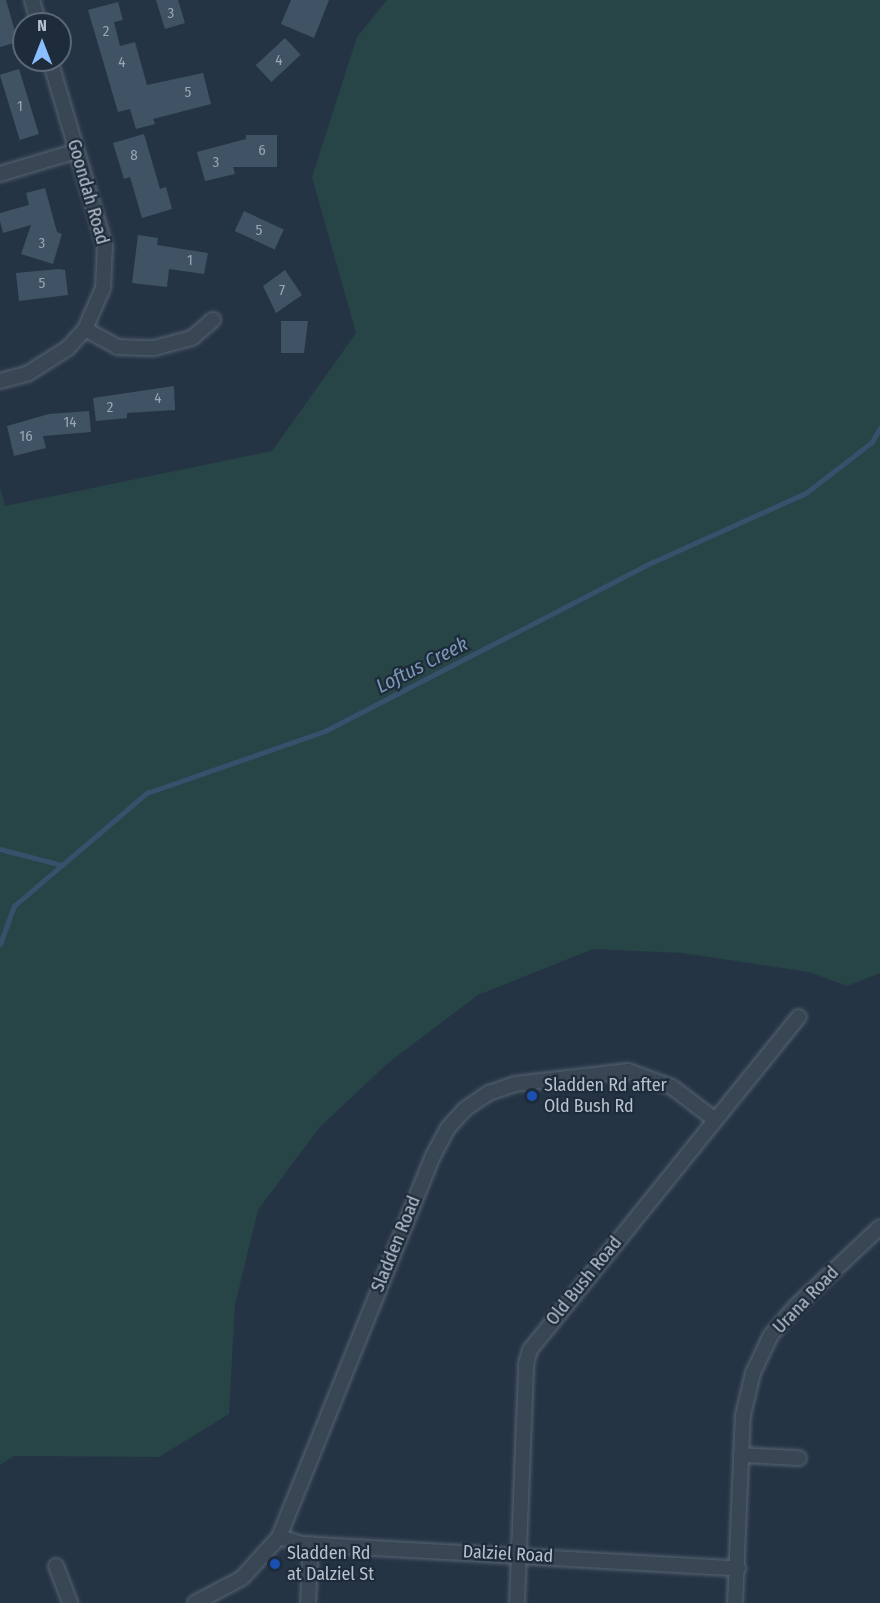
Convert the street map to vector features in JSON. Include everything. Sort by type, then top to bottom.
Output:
[{"type":"street","name":"Goondah Road","points":[[0,381],[46,364],[85,329],[103,288],[106,267],[102,237],[53,72]]},
{"type":"street","points":[[0,174],[76,151]]},
{"type":"street","points":[[85,329],[117,347],[144,349],[192,338],[213,320]]},
{"type":"street","name":"Old Bush Road","points":[[517,1603],[530,1350],[714,1119],[800,1017]]},
{"type":"street","name":"Sladden Road","points":[[195,1603],[242,1578],[279,1537],[433,1156],[448,1128],[465,1109],[489,1093],[515,1084],[628,1071],[672,1087],[714,1119]]},
{"type":"street","name":"Urana Road","points":[[735,1603],[741,1455],[747,1392],[771,1335],[796,1306],[880,1227]]},
{"type":"street","points":[[741,1455],[799,1458]]},
{"type":"street","name":"Dalziel Road","points":[[279,1537],[292,1543],[738,1568]]},
{"type":"street","points":[[308,1603],[311,1544]]},
{"type":"street","points":[[56,1566],[70,1603]]},
{"type":"green space","points":[[387,0],[880,0],[880,973],[847,986],[809,972],[682,953],[593,949],[478,995],[388,1063],[319,1128],[258,1210],[235,1305],[229,1414],[159,1457],[14,1456],[0,1465],[0,487],[5,506],[272,451],[356,333],[312,177],[357,37]]},
{"type":"building","points":[[0,0],[6,0],[12,21],[12,44],[0,47]]},
{"type":"building","points":[[156,0],[178,0],[185,23],[165,29]]},
{"type":"building","points":[[291,0],[329,0],[314,38],[281,24]]},
{"type":"building","points":[[118,2],[123,20],[114,22],[120,46],[135,42],[147,85],[203,73],[211,104],[153,119],[155,124],[136,129],[130,109],[118,112],[88,10]]},
{"type":"building","points":[[285,38],[301,55],[271,82],[256,65]]},
{"type":"building","points":[[12,71],[20,72],[39,134],[20,140],[0,75]]},
{"type":"building","points":[[144,134],[160,189],[166,187],[172,209],[142,218],[130,177],[124,179],[113,143]]},
{"type":"building","points":[[246,135],[277,135],[277,167],[233,167],[235,174],[205,181],[197,152],[246,139]]},
{"type":"building","points":[[45,188],[57,232],[62,234],[53,264],[21,254],[31,225],[3,233],[0,221],[0,213],[29,205],[26,193]]},
{"type":"building","points":[[244,211],[284,230],[275,250],[235,231]]},
{"type":"building","points":[[138,235],[158,238],[157,245],[208,253],[204,274],[169,269],[167,287],[132,283]]},
{"type":"building","points":[[65,270],[68,295],[19,301],[16,273]]},
{"type":"building","points":[[285,270],[302,295],[276,313],[263,286]]},
{"type":"building","points":[[281,321],[308,321],[304,353],[281,353]]},
{"type":"building","points":[[174,386],[175,410],[127,413],[127,418],[96,421],[93,398]]},
{"type":"building","points":[[89,411],[91,432],[43,436],[46,448],[14,456],[7,426],[49,414]]},
{"type":"waterway","name":"Loftus Creek","points":[[0,944],[14,906],[147,793],[325,731],[653,562],[806,493],[872,442],[880,428]]},
{"type":"waterway","points":[[0,849],[62,865]]},
{"type":"place","name":"Sladden Rd after Old Bush Rd","points":[[532,1096]]},
{"type":"place","name":"Sladden Rd at Dalziel St","points":[[275,1564]]}]
